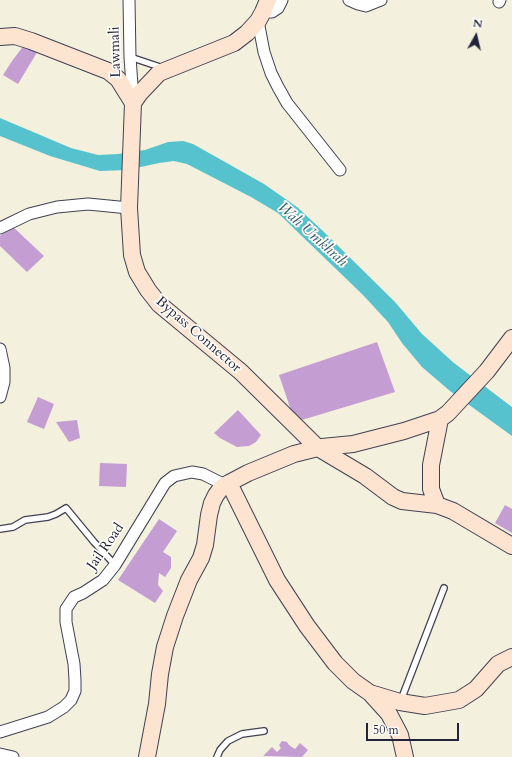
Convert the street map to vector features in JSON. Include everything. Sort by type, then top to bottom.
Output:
[{"type":"street","name":"Lawmali","points":[[129,0],[130,57],[133,103]]},
{"type":"street","points":[[263,11],[272,12],[278,8],[282,0]]},
{"type":"street","points":[[349,0],[366,6],[381,0]]},
{"type":"street","points":[[0,37],[15,36],[108,71],[118,79],[133,103],[149,82],[159,73],[234,43],[247,33],[263,11]]},
{"type":"street","points":[[263,11],[264,52],[278,87],[288,103],[340,170]]},
{"type":"street","name":"Bypass Connector","points":[[133,103],[129,202],[132,254],[137,272],[159,304],[183,326],[241,372],[318,448],[365,476],[394,497],[402,501],[437,506],[453,511],[512,546]]},
{"type":"street","points":[[0,228],[29,214],[57,207],[129,202]]},
{"type":"street","points":[[147,757],[157,704],[165,647],[189,580],[201,558],[209,515],[216,495],[227,484],[277,460],[294,454],[318,448],[353,444],[404,431],[444,416],[487,371],[512,338]]},
{"type":"street","points":[[0,349],[4,368],[4,382],[0,397]]},
{"type":"street","points":[[437,506],[432,489],[431,465],[444,416]]},
{"type":"street","name":"Jail Road","points":[[0,732],[48,717],[64,707],[71,700],[75,691],[75,680],[74,664],[66,622],[66,609],[74,597],[103,580],[115,565],[165,483],[174,476],[192,472],[203,474],[227,484]]},
{"type":"street","points":[[227,484],[277,580],[307,626],[335,663],[352,681],[370,693],[390,714],[400,734],[405,757]]},
{"type":"street","points":[[370,693],[400,702],[424,706],[459,700],[476,689],[498,664],[512,657]]},
{"type":"street","points":[[0,754],[13,757]]},
{"type":"lane","points":[[130,57],[167,69]]},
{"type":"lane","points":[[0,529],[13,527],[24,520],[48,517],[66,508],[115,565]]},
{"type":"lane","points":[[400,702],[444,588]]},
{"type":"lane","points":[[218,757],[220,750],[228,741],[242,734],[264,731]]},
{"type":"water","name":"Wah Umkhrah","points":[[0,118],[71,148],[98,155],[145,150],[168,142],[183,141],[193,144],[264,184],[297,207],[324,232],[395,302],[422,334],[454,363],[512,407],[512,436],[450,391],[422,367],[402,343],[388,322],[363,295],[278,213],[251,197],[187,164],[174,161],[127,170],[100,171],[50,156],[0,136]]},
{"type":"building","points":[[25,44],[39,49],[18,84],[3,75]]},
{"type":"building","points":[[11,225],[44,256],[27,272],[0,246],[0,236]]},
{"type":"building","points":[[377,342],[395,392],[295,422],[279,375]]},
{"type":"building","points":[[38,397],[54,404],[44,429],[27,422]]},
{"type":"building","points":[[238,410],[261,435],[256,442],[249,446],[237,447],[214,433]]},
{"type":"building","points":[[77,420],[80,438],[69,442],[56,422]]},
{"type":"building","points":[[100,463],[127,464],[126,487],[99,486]]},
{"type":"building","points":[[505,505],[512,509],[512,533],[495,523]]},
{"type":"building","points":[[159,519],[177,531],[163,552],[171,557],[171,568],[165,577],[159,573],[158,585],[163,591],[155,603],[118,580]]},
{"type":"building","points":[[282,741],[287,742],[295,749],[300,743],[308,750],[302,757],[263,756],[272,747],[277,752],[281,748],[279,745]]}]
